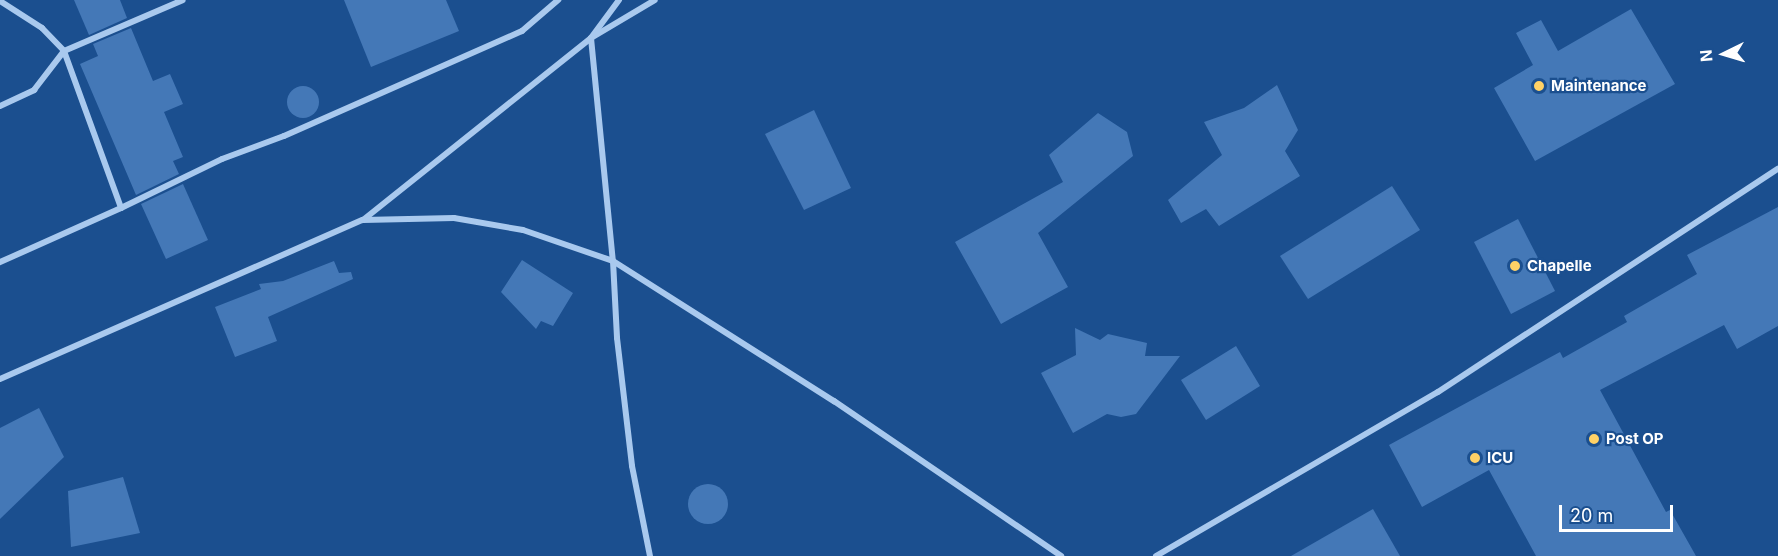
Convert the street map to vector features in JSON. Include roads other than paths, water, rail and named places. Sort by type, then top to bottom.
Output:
[{"type":"street","points":[[0,106],[34,90],[64,51],[183,0]]},
{"type":"street","points":[[0,262],[121,208],[222,159],[284,136],[522,31],[558,0]]},
{"type":"street","points":[[619,0],[591,38],[613,261],[617,338],[632,466],[650,556]]},
{"type":"street","points":[[0,380],[363,220],[591,38],[655,0]]},
{"type":"street","points":[[0,1],[42,28],[64,51],[121,208]]},
{"type":"street","points":[[1156,556],[1438,393],[1778,169]]},
{"type":"street","points":[[363,220],[454,218],[523,230],[613,261],[834,401],[1061,556]]},
{"type":"place","name":"Maintenance","points":[[1539,86]]},
{"type":"place","name":"Chapelle","points":[[1515,266]]},
{"type":"place","name":"Post OP","points":[[1594,439]]},
{"type":"place","name":"ICU","points":[[1475,458]]}]
